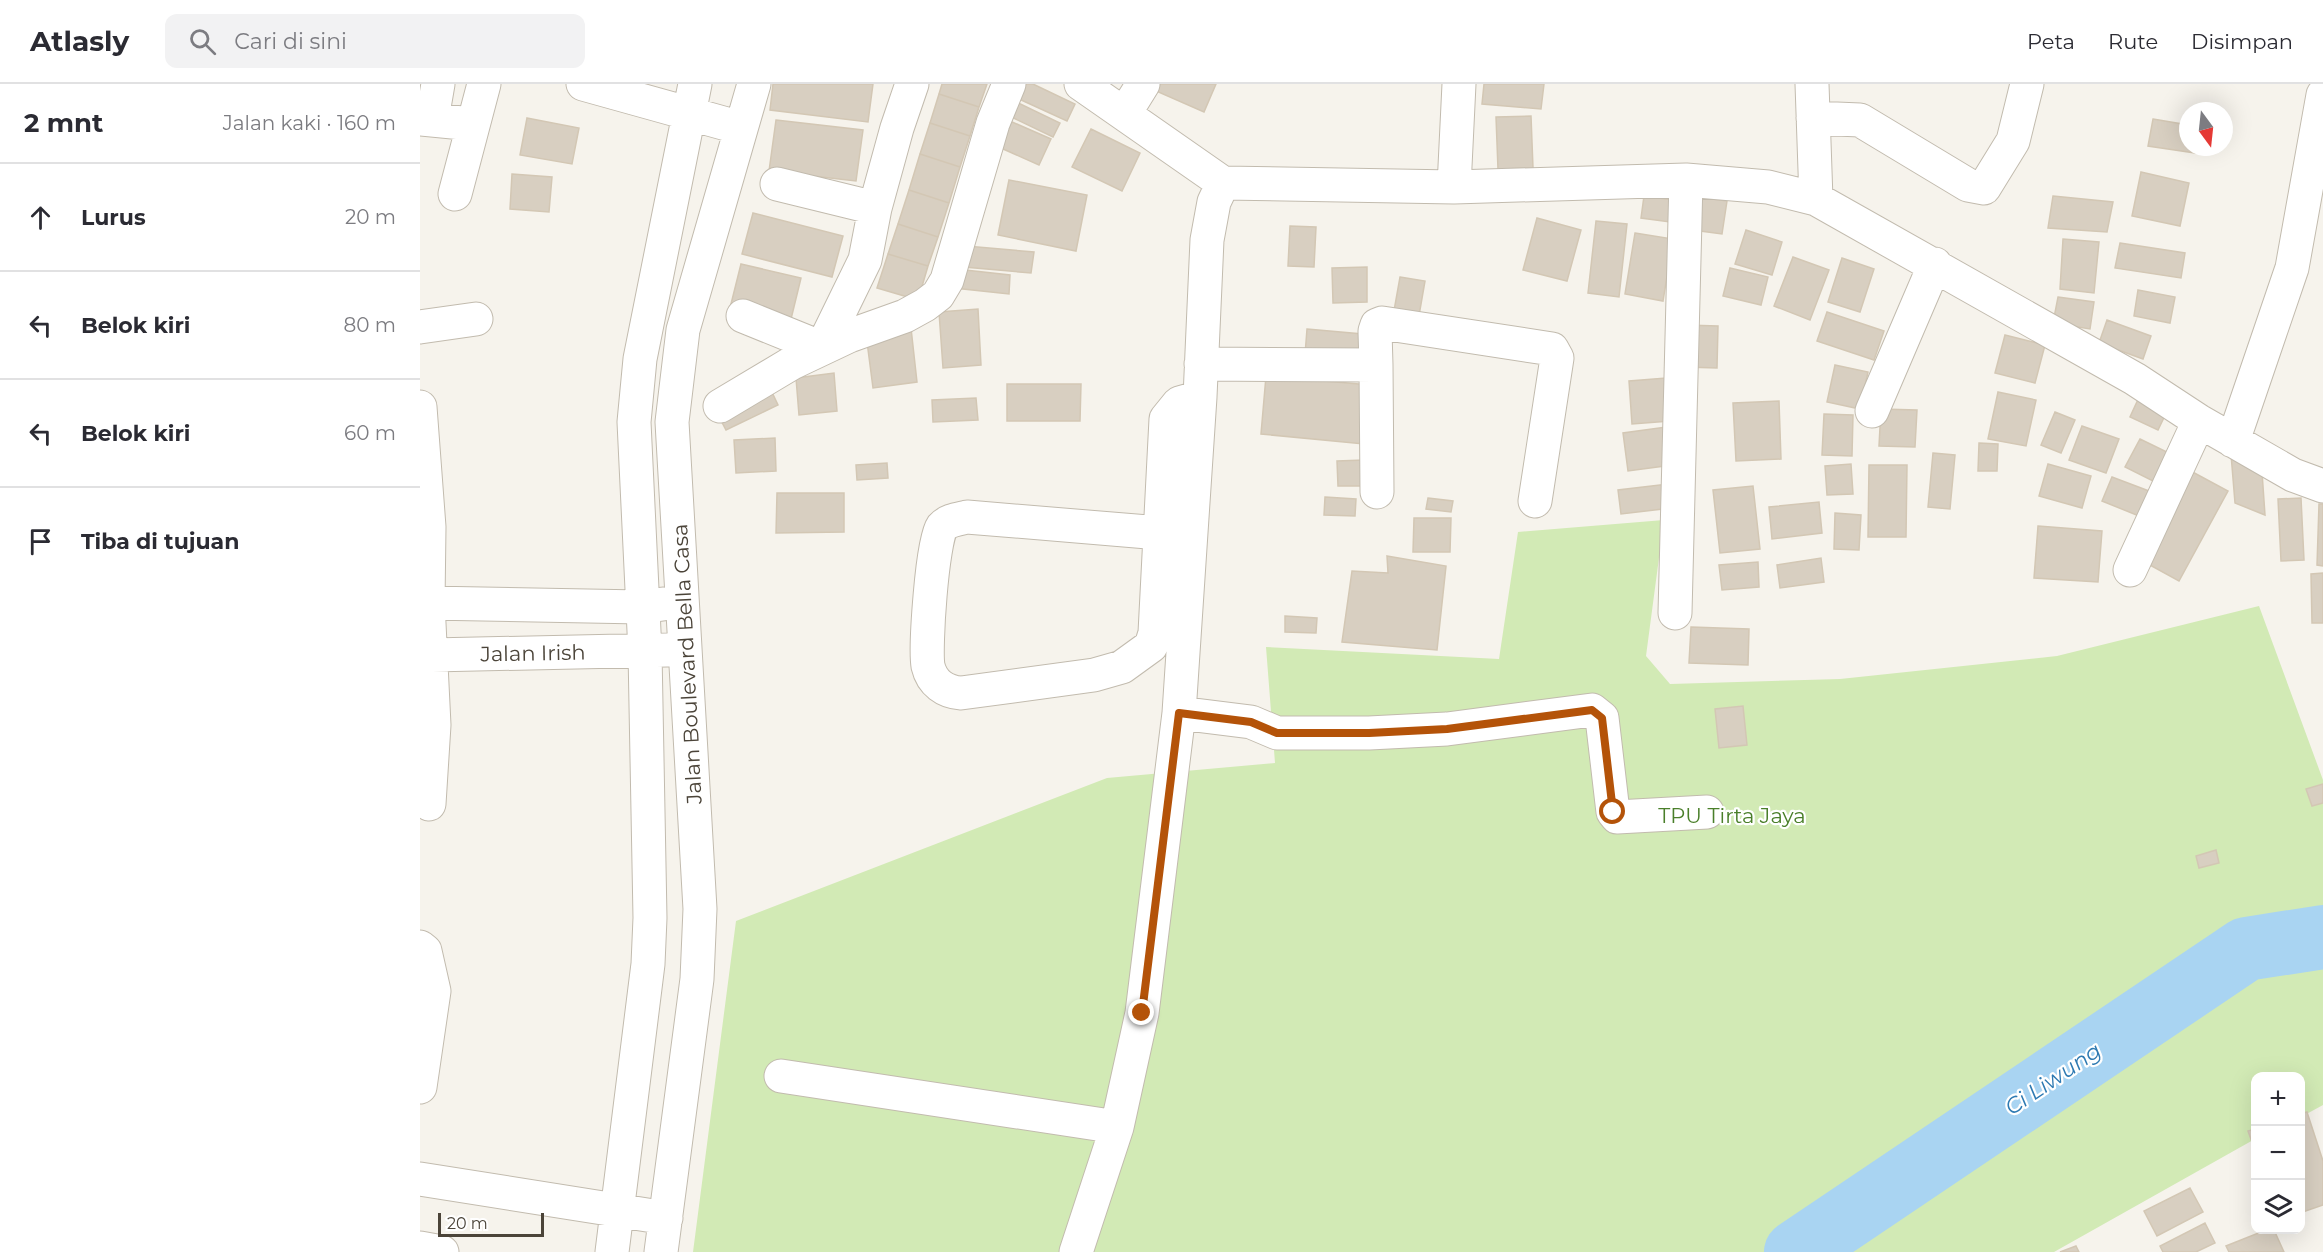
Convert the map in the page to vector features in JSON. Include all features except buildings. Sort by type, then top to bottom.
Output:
[{"type":"street","points":[[438,84],[426,119],[473,124]]},
{"type":"street","points":[[455,194],[484,84]]},
{"type":"street","points":[[583,84],[741,129]]},
{"type":"street","name":"Jalan Boulevard Bella Casa","points":[[612,1252],[648,953],[645,652],[641,607],[634,422],[639,370],[687,115],[695,84]]},
{"type":"street","name":"Jalan Boulevard Bella Casa","points":[[661,1252],[698,979],[700,909],[687,649],[672,422],[683,330],[754,84]]},
{"type":"street","points":[[822,348],[866,260],[875,208],[912,84]]},
{"type":"street","points":[[720,406],[822,348],[905,316],[938,295],[947,280],[993,123],[1009,84]]},
{"type":"street","points":[[1081,84],[1223,183],[1455,187],[1686,180],[1768,187],[1816,199],[1935,264],[2052,335],[2135,379],[2199,421],[2293,475],[2323,486]]},
{"type":"street","points":[[1125,113],[1143,84]]},
{"type":"street","points":[[1455,187],[1459,84]]},
{"type":"street","points":[[1812,84],[1816,199]]},
{"type":"street","points":[[1813,118],[1860,120],[1968,185],[1984,188],[2013,141],[2027,84]]},
{"type":"street","points":[[2233,441],[2292,268],[2323,95]]},
{"type":"street","points":[[1675,613],[1686,180]]},
{"type":"street","points":[[1076,1252],[1117,1127],[1142,1013],[1179,713],[1191,550],[1207,240],[1214,202],[1223,183]]},
{"type":"street","points":[[777,184],[875,208]]},
{"type":"street","points":[[1872,411],[1935,264]]},
{"type":"street","points":[[743,316],[822,348]]},
{"type":"street","points":[[420,327],[476,319]]},
{"type":"street","points":[[1377,492],[1375,331],[1377,325],[1382,323],[1552,349],[1557,358],[1536,501]]},
{"type":"street","points":[[1201,364],[1376,365]]},
{"type":"street","points":[[1160,533],[967,517],[947,522],[937,537],[932,577],[928,666],[935,680],[943,689],[961,693],[1094,675],[1122,667],[1138,658],[1151,646],[1155,633],[1166,419],[1179,403],[1200,397]]},
{"type":"street","points":[[420,407],[424,527],[432,655],[427,726],[429,804]]},
{"type":"street","points":[[2130,570],[2199,421]]},
{"type":"street","points":[[428,603],[641,607],[684,601]]},
{"type":"street","name":"Jalan Irish","points":[[432,655],[645,652],[687,649]]},
{"type":"street","points":[[1179,713],[1251,722],[1277,733],[1369,733],[1447,729],[1592,710],[1602,718],[1613,812],[1617,817],[1707,812]]},
{"type":"street","points":[[420,947],[425,951],[434,991],[420,1087]]},
{"type":"street","points":[[781,1076],[1117,1127]]},
{"type":"street","points":[[420,1179],[666,1218]]},
{"type":"street","points":[[420,1248],[442,1252]]},
{"type":"green space","name":"TPU Tirta Jaya","points":[[1664,520],[1646,656],[1670,684],[1840,679],[2057,656],[2259,606],[2323,780],[2323,1105],[2305,1115],[2305,1072],[2251,1072],[2251,1141],[2054,1252],[693,1252],[736,921],[1107,778],[1275,763],[1266,647],[1499,659],[1518,532]]},
{"type":"waterway","name":"Ci Liwung","points":[[1796,1252],[2246,949],[2323,937]]},
{"type":"route","points":[[1142,1013],[1179,713],[1251,722],[1277,733],[1369,733],[1447,729],[1592,710],[1598,712],[1602,718],[1613,812]]}]
